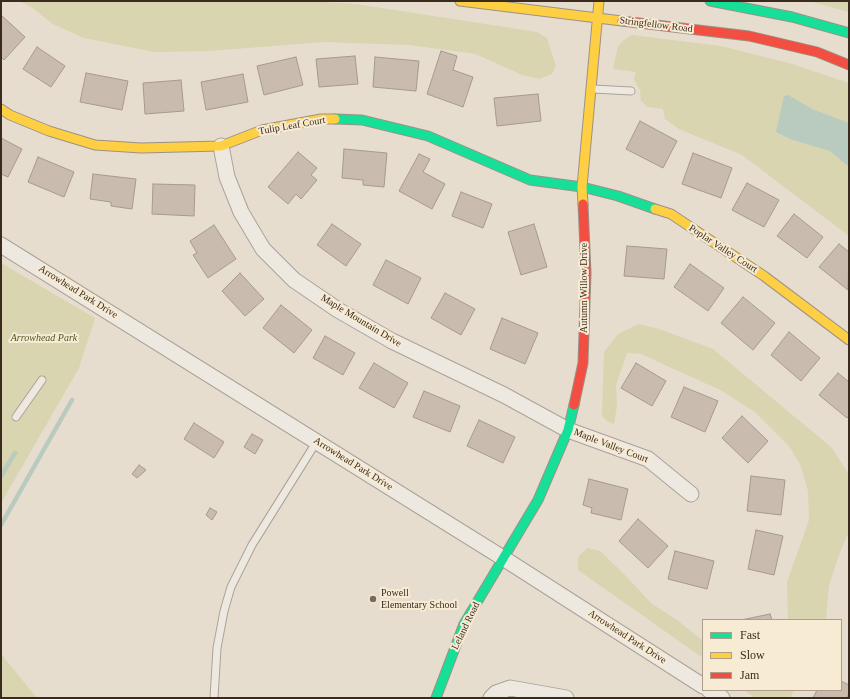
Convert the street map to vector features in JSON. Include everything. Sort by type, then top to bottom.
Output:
[{"type":"street","name":"Stringfellow Road","points":[[460,1],[748,36],[817,52],[849,65]]},
{"type":"street","name":"Autumn Willow Drive","points":[[503,558],[538,500],[568,430],[583,363],[586,273],[582,187],[599,1]]},
{"type":"street","points":[[710,1],[742,6],[792,17],[849,34]]},
{"type":"street","name":"Tulip Leaf Court","points":[[1,109],[10,115],[49,131],[94,146],[141,148],[221,146],[262,130],[321,119],[362,120],[428,136],[530,180],[582,187]]},
{"type":"street","name":"Maple Mountain Drive","points":[[221,146],[227,177],[242,212],[263,249],[294,280],[338,310],[392,341],[504,395],[568,430]]},
{"type":"street","name":"Poplar Valley Court","points":[[582,187],[618,196],[671,214],[764,276],[849,340]]},
{"type":"street","name":"Arrowhead Park Drive","points":[[1,244],[503,558],[702,685]]},
{"type":"street","name":"Maple Valley Court","points":[[568,430],[648,458],[691,494]]},
{"type":"street","name":"Leland Road","points":[[436,698],[438,687],[464,624],[503,558]]},
{"type":"street","points":[[491,698],[496,693],[510,688],[566,698]]},
{"type":"street","points":[[711,691],[722,698]]},
{"type":"lane","points":[[591,89],[631,90]]},
{"type":"lane","points":[[16,417],[42,380]]},
{"type":"lane","points":[[214,698],[217,648],[224,612],[231,587],[252,545],[317,441]]},
{"type":"green space","points":[[19,1],[305,1],[356,4],[537,32],[547,38],[556,66],[552,74],[539,79],[522,75],[476,54],[410,45],[323,42],[210,51],[154,52],[84,38],[53,24],[31,7]]},
{"type":"green space","points":[[809,1],[849,1],[849,12]]},
{"type":"green space","points":[[632,35],[721,46],[792,64],[849,83],[849,236],[742,155],[679,129],[665,119],[663,109],[648,107],[641,101],[640,90],[634,80],[636,72],[613,69],[618,46]]},
{"type":"green space","name":"Arrowhead Park","points":[[1,263],[95,318],[79,368],[1,503]]},
{"type":"green space","points":[[639,324],[659,329],[713,349],[831,447],[849,474],[849,532],[840,552],[829,586],[826,619],[788,619],[787,582],[809,520],[808,491],[800,464],[789,446],[755,412],[720,390],[641,354],[627,353],[616,385],[617,406],[614,424],[607,421],[602,416],[604,352],[618,334]]},
{"type":"green space","points":[[587,548],[600,551],[652,604],[677,620],[702,640],[702,657],[578,570],[578,557]]},
{"type":"green space","points":[[1,654],[37,698],[1,698]]},
{"type":"green space","points":[[745,691],[794,691],[790,698],[755,698]]},
{"type":"shaded area","points":[[788,95],[812,109],[849,123],[849,167],[830,151],[790,139],[776,132],[784,96]]},
{"type":"building","points":[[1,15],[25,37],[4,60],[1,57]]},
{"type":"building","points":[[37,47],[65,66],[51,87],[23,69]]},
{"type":"building","points":[[441,51],[457,56],[453,70],[473,77],[463,107],[427,94]]},
{"type":"building","points":[[355,56],[358,84],[319,87],[316,59]]},
{"type":"building","points":[[296,57],[303,85],[264,95],[257,66]]},
{"type":"building","points":[[375,57],[419,61],[416,91],[373,87]]},
{"type":"building","points":[[86,73],[128,81],[122,110],[80,102]]},
{"type":"building","points":[[243,74],[248,102],[206,110],[201,82]]},
{"type":"building","points":[[181,80],[184,111],[145,114],[143,83]]},
{"type":"building","points":[[538,94],[541,121],[497,126],[494,98]]},
{"type":"building","points":[[640,121],[677,141],[663,168],[626,149]]},
{"type":"building","points":[[1,138],[22,149],[8,177],[1,174]]},
{"type":"building","points":[[344,149],[387,153],[384,187],[363,185],[363,180],[342,178]]},
{"type":"building","points":[[298,152],[317,168],[311,175],[317,180],[301,199],[296,194],[288,204],[268,187]]},
{"type":"building","points":[[693,153],[732,168],[721,198],[682,184]]},
{"type":"building","points":[[419,154],[430,159],[423,172],[445,184],[432,209],[399,191]]},
{"type":"building","points":[[38,157],[74,172],[64,197],[28,182]]},
{"type":"building","points":[[93,174],[136,179],[132,209],[111,206],[111,202],[90,199]]},
{"type":"building","points":[[747,183],[779,200],[764,227],[732,210]]},
{"type":"building","points":[[153,184],[195,185],[194,216],[152,214]]},
{"type":"building","points":[[461,192],[492,204],[483,228],[452,216]]},
{"type":"building","points":[[794,214],[823,237],[807,258],[777,236]]},
{"type":"building","points":[[332,224],[361,244],[346,266],[317,245]]},
{"type":"building","points":[[534,224],[547,267],[521,275],[508,232]]},
{"type":"building","points":[[214,225],[236,259],[208,278],[193,255],[197,253],[190,241]]},
{"type":"building","points":[[839,244],[849,252],[848,290],[819,267]]},
{"type":"building","points":[[627,246],[667,249],[664,279],[624,276]]},
{"type":"building","points":[[386,260],[421,278],[408,304],[373,285]]},
{"type":"building","points":[[690,264],[724,288],[708,311],[674,287]]},
{"type":"building","points":[[240,273],[264,299],[245,316],[222,291]]},
{"type":"building","points":[[445,293],[475,309],[461,335],[431,318]]},
{"type":"building","points":[[743,297],[775,323],[753,350],[721,323]]},
{"type":"building","points":[[281,305],[312,330],[294,353],[263,328]]},
{"type":"building","points":[[502,318],[538,333],[525,364],[490,349]]},
{"type":"building","points":[[789,332],[820,358],[801,381],[771,355]]},
{"type":"building","points":[[325,336],[355,353],[343,375],[313,358]]},
{"type":"building","points":[[374,363],[408,383],[394,408],[359,388]]},
{"type":"building","points":[[636,363],[666,381],[652,406],[621,388]]},
{"type":"building","points":[[838,373],[849,382],[849,415],[847,418],[819,395]]},
{"type":"building","points":[[684,387],[718,401],[705,432],[671,417]]},
{"type":"building","points":[[424,391],[460,406],[450,432],[413,417]]},
{"type":"building","points":[[742,416],[768,441],[748,463],[722,438]]},
{"type":"building","points":[[479,420],[515,437],[503,463],[467,446]]},
{"type":"building","points":[[194,423],[224,442],[214,458],[184,439]]},
{"type":"building","points":[[252,434],[263,440],[255,454],[244,447]]},
{"type":"building","points":[[139,465],[146,470],[137,478],[132,474]]},
{"type":"building","points":[[751,476],[785,480],[781,515],[747,511]]},
{"type":"building","points":[[589,479],[628,489],[621,520],[591,513],[592,508],[583,505]]},
{"type":"building","points":[[210,508],[217,512],[212,520],[206,515]]},
{"type":"building","points":[[638,519],[668,546],[648,568],[619,541]]},
{"type":"building","points":[[756,530],[783,536],[774,575],[748,569]]},
{"type":"building","points":[[675,551],[714,561],[707,589],[668,579]]},
{"type":"building","points":[[770,614],[772,619],[746,619]]},
{"type":"building","points":[[842,682],[849,685],[849,693],[847,698],[813,698],[816,691],[842,691]]},
{"type":"waterway","points":[[1,525],[72,400]]},
{"type":"waterway","points":[[1,476],[15,453]]},
{"type":"traffic: fast","points":[[710,1],[792,17],[849,33]]},
{"type":"traffic: fast","points":[[335,119],[362,120],[428,136],[530,180],[582,187],[618,196],[655,209]]},
{"type":"traffic: fast","points":[[436,698],[464,624],[538,500],[568,430],[574,405]]},
{"type":"traffic: slow","points":[[460,1],[622,21]]},
{"type":"traffic: slow","points":[[583,204],[582,187],[599,1]]},
{"type":"traffic: slow","points":[[1,109],[10,115],[49,131],[95,145],[141,148],[221,146],[262,130],[321,119],[335,119]]},
{"type":"traffic: slow","points":[[655,209],[671,214],[764,276],[849,340]]},
{"type":"traffic: jam","points":[[622,21],[749,36],[817,52],[849,65]]},
{"type":"traffic: jam","points":[[574,405],[583,363],[586,273],[583,204]]},
{"type":"place","name":"Powell Elementary School","points":[[373,599]]}]
